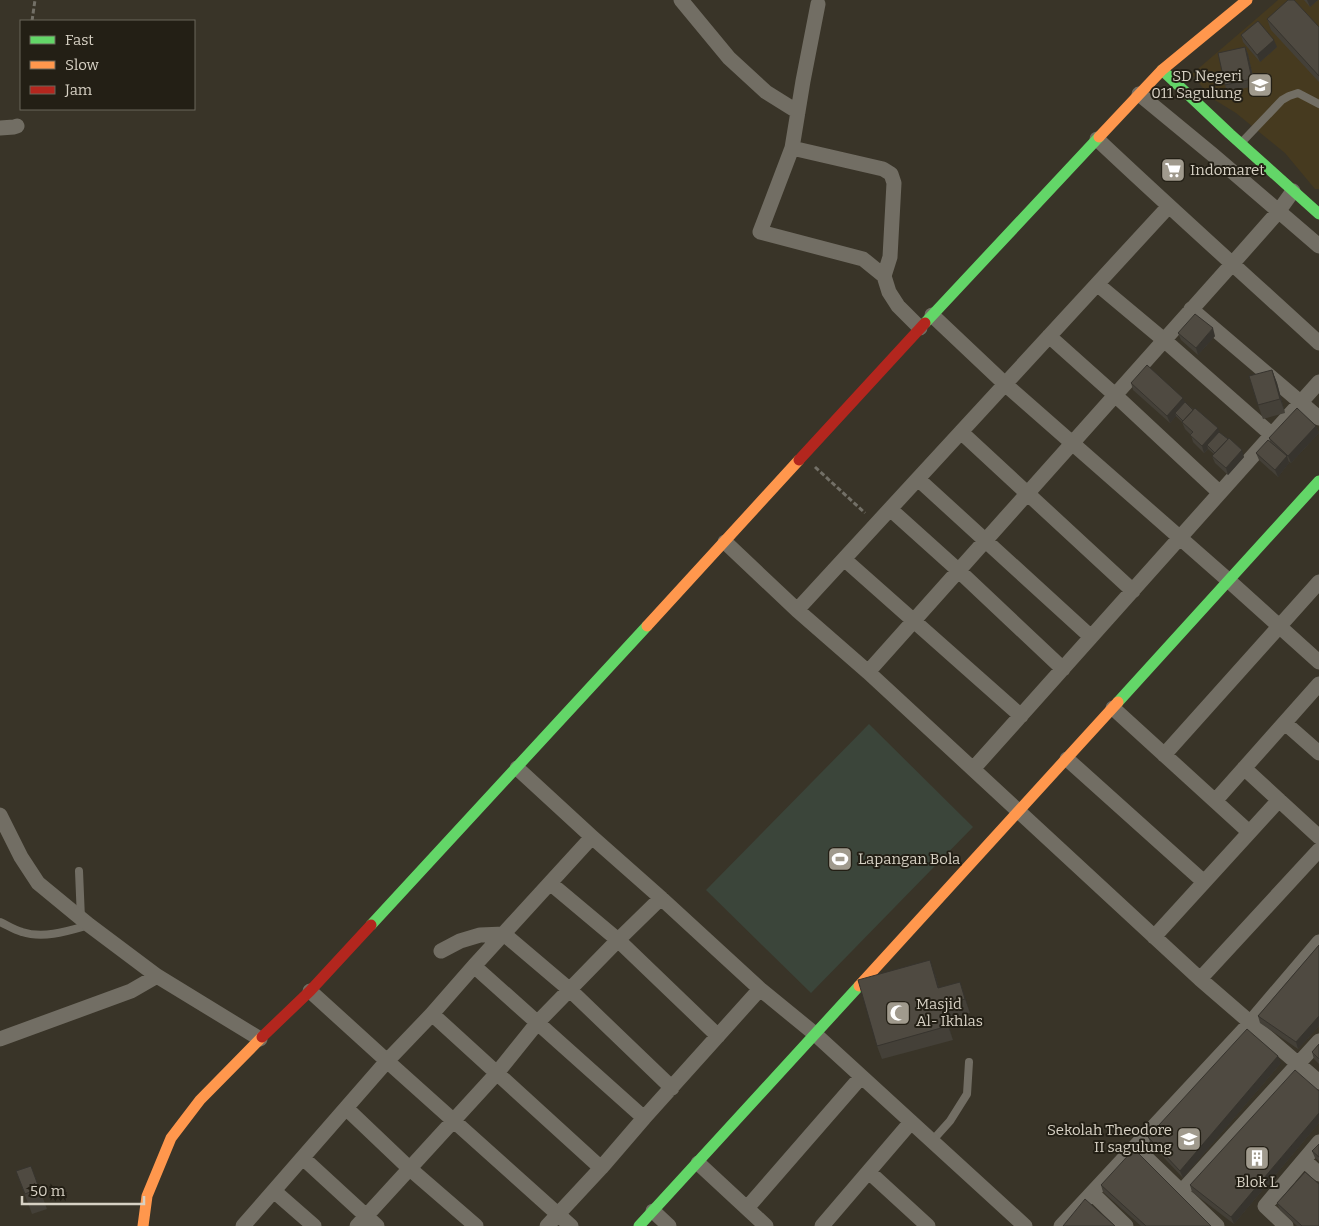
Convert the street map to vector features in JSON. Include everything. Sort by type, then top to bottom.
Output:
[{"type":"street","points":[[681,0],[729,58],[766,92],[798,112]]},
{"type":"street","points":[[143,1226],[147,1196],[170,1138],[200,1100],[310,991],[920,328],[1139,94],[1162,70],[1246,0]]},
{"type":"street","points":[[818,4],[792,148],[760,231],[761,233],[863,259],[884,276],[889,292],[898,306],[920,328]]},
{"type":"street","points":[[1162,70],[1319,214]]},
{"type":"street","points":[[1139,94],[1319,246]]},
{"type":"street","points":[[0,128],[17,126]]},
{"type":"street","points":[[1213,155],[1235,138]]},
{"type":"street","points":[[1097,139],[1319,343]]},
{"type":"street","points":[[792,148],[883,169],[891,174],[894,183],[890,257],[884,276]]},
{"type":"street","points":[[868,672],[1233,263],[1278,212],[1293,191]]},
{"type":"street","points":[[797,610],[1169,206]]},
{"type":"street","points":[[1097,284],[1272,435]]},
{"type":"street","points":[[1191,309],[1319,418]]},
{"type":"street","points":[[932,316],[1319,662]]},
{"type":"street","points":[[1049,336],[1220,493]]},
{"type":"street","points":[[973,769],[1319,382]]},
{"type":"street","points":[[961,432],[1133,591]]},
{"type":"street","points":[[918,479],[1091,638]]},
{"type":"street","points":[[640,1226],[1319,481]]},
{"type":"street","points":[[890,509],[1063,669]]},
{"type":"street","points":[[725,542],[797,610],[1020,811],[1200,979],[1319,1082]]},
{"type":"street","points":[[844,559],[1021,716]]},
{"type":"street","points":[[1164,755],[1319,582]]},
{"type":"street","points":[[1215,801],[1319,684]]},
{"type":"street","points":[[1113,708],[1250,832]]},
{"type":"street","points":[[1285,722],[1319,753]]},
{"type":"street","points":[[1067,759],[1204,882]]},
{"type":"street","points":[[517,768],[760,989],[815,1034],[1025,1226]]},
{"type":"street","points":[[1244,768],[1319,837]]},
{"type":"street","points":[[1154,937],[1279,800]]},
{"type":"street","points":[[0,815],[21,857],[38,883],[85,922],[158,976],[260,1039]]},
{"type":"street","points":[[243,1226],[387,1061],[592,837]]},
{"type":"street","points":[[1200,979],[1319,850]]},
{"type":"street","points":[[550,883],[618,940],[718,1036]]},
{"type":"street","points":[[303,1158],[367,1223],[409,1168],[497,1073],[538,1022],[661,898]]},
{"type":"street","points":[[441,951],[460,941],[480,934],[504,934],[570,990],[672,1088]]},
{"type":"street","points":[[1061,1226],[1250,1023],[1319,942]]},
{"type":"street","points":[[474,966],[644,1118]]},
{"type":"street","points":[[0,1038],[132,991],[158,976]]},
{"type":"street","points":[[547,1226],[760,989]]},
{"type":"street","points":[[310,991],[572,1226]]},
{"type":"street","points":[[432,1014],[601,1168]]},
{"type":"street","points":[[1181,1192],[1319,1040]]},
{"type":"street","points":[[746,1208],[861,1077]]},
{"type":"street","points":[[346,1108],[409,1168],[476,1226]]},
{"type":"street","points":[[826,1225],[911,1122]]},
{"type":"street","points":[[1286,1226],[1265,1206],[1319,1142]]},
{"type":"street","points":[[1135,1147],[1218,1226]]},
{"type":"street","points":[[1304,1160],[1319,1174]]},
{"type":"street","points":[[698,1163],[766,1226]]},
{"type":"street","points":[[868,1172],[928,1226]]},
{"type":"street","points":[[274,1191],[314,1226]]},
{"type":"street","points":[[1092,1194],[1126,1226]]},
{"type":"street","points":[[653,1212],[669,1226]]},
{"type":"lane","points":[[1235,138],[1288,96],[1298,93],[1319,104]]},
{"type":"lane","points":[[0,922],[22,932],[59,934],[85,922],[80,871]]},
{"type":"lane","points":[[932,1141],[950,1121],[967,1094],[969,1062]]},
{"type":"path","points":[[32,20],[35,0]]},
{"type":"path","points":[[803,456],[877,524]]},
{"type":"shaded area","name":"SD Negeri 011 Sagulung","points":[[1278,0],[1319,0],[1319,189],[1315,189],[1285,153],[1236,113],[1210,97],[1192,74]]},
{"type":"green space","name":"Lapangan Bola","points":[[869,724],[973,827],[811,993],[706,890]]},
{"type":"building","points":[[1288,0],[1294,0],[1319,27],[1319,76],[1267,19]]},
{"type":"building","points":[[1258,21],[1274,40],[1257,55],[1241,35]]},
{"type":"building","points":[[1245,47],[1252,79],[1225,85],[1218,53]]},
{"type":"building","points":[[1195,314],[1213,328],[1196,348],[1178,333]]},
{"type":"building","points":[[1147,365],[1183,398],[1167,416],[1131,383]]},
{"type":"building","points":[[1272,370],[1280,399],[1258,405],[1249,376]]},
{"type":"building","points":[[1185,402],[1193,410],[1183,421],[1175,413]]},
{"type":"building","points":[[1195,408],[1218,428],[1202,446],[1190,435],[1193,432],[1182,422]]},
{"type":"building","points":[[1297,408],[1316,426],[1288,456],[1269,438]]},
{"type":"building","points":[[1219,432],[1228,439],[1215,453],[1207,445]]},
{"type":"building","points":[[1229,438],[1242,450],[1226,468],[1212,456]]},
{"type":"building","points":[[1268,440],[1287,456],[1275,470],[1256,453]]},
{"type":"building","points":[[1319,945],[1319,1016],[1296,1042],[1258,1016]]},
{"type":"building","points":[[930,960],[938,988],[960,982],[965,999],[942,1006],[948,1026],[877,1046],[858,980]]},
{"type":"building","name":"Blok L","points":[[1247,1029],[1278,1056],[1180,1171],[1148,1137]]},
{"type":"building","points":[[1319,1044],[1319,1059],[1312,1052]]},
{"type":"building","name":"Blok L","points":[[1295,1070],[1319,1091],[1319,1113],[1231,1217],[1190,1185]]},
{"type":"building","points":[[1319,1144],[1319,1157],[1312,1151]]},
{"type":"building","points":[[1134,1149],[1211,1226],[1146,1226],[1101,1185]]},
{"type":"building","points":[[31,1166],[39,1188],[25,1194],[16,1171]]},
{"type":"building","name":"Blok L","points":[[1305,1172],[1319,1184],[1319,1226],[1302,1226],[1277,1203]]},
{"type":"building","points":[[1085,1199],[1115,1226],[1063,1226]]},
{"type":"traffic: fast","points":[[1162,70],[1319,214]]},
{"type":"traffic: fast","points":[[925,323],[1099,137]]},
{"type":"traffic: fast","points":[[1118,702],[1319,481]]},
{"type":"traffic: fast","points":[[371,925],[647,626]]},
{"type":"traffic: fast","points":[[639,1226],[859,986]]},
{"type":"traffic: slow","points":[[1099,137],[1162,70],[1247,0]]},
{"type":"traffic: slow","points":[[647,626],[799,460]]},
{"type":"traffic: slow","points":[[859,986],[1118,702]]},
{"type":"traffic: slow","points":[[143,1226],[147,1196],[171,1138],[200,1100],[262,1037]]},
{"type":"traffic: jam","points":[[799,460],[925,323]]},
{"type":"traffic: jam","points":[[262,1037],[310,991],[371,925]]},
{"type":"place","name":"SD Negeri 011 Sagulung","points":[[1260,85]]},
{"type":"place","name":"Indomaret","points":[[1173,170]]},
{"type":"place","name":"Lapangan Bola","points":[[840,859]]},
{"type":"place","name":"Masjid Al- Ikhlas","points":[[898,1013]]},
{"type":"place","name":"Sekolah Theodore II sagulung","points":[[1189,1139]]},
{"type":"place","name":"Blok L","points":[[1257,1158]]}]
